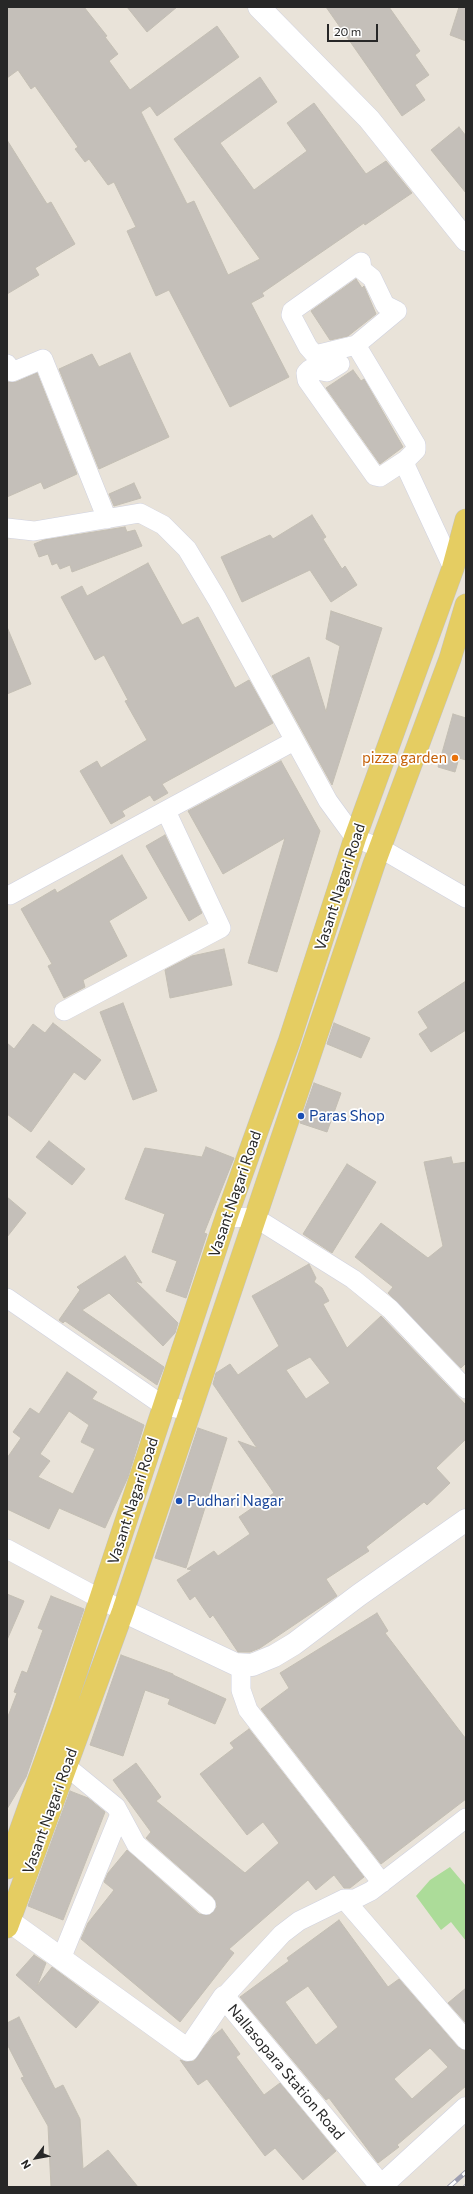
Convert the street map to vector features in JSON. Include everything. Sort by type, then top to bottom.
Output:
[{"type":"main road","name":"Vasant Nagari Road","points":[[7,1868],[64,1712],[226,1218],[289,1042],[355,838],[453,568],[466,520]]},
{"type":"main road","name":"Vasant Nagari Road","points":[[8,1924],[123,1611],[191,1411],[254,1217],[380,848],[450,658],[466,605]]},
{"type":"street","points":[[259,7],[369,119],[466,240]]},
{"type":"street","points":[[361,262],[362,270],[372,278],[385,305],[397,311],[356,345],[315,355],[308,347],[291,315],[294,309],[361,262]]},
{"type":"street","points":[[340,364],[327,372],[310,369],[306,373],[307,380],[375,476],[380,477],[406,460],[416,450],[416,445],[356,345]]},
{"type":"street","points":[[7,364],[12,372],[43,359],[107,519]]},
{"type":"street","points":[[406,460],[406,467],[453,568]]},
{"type":"street","points":[[7,528],[34,531],[140,513],[163,525],[187,549],[217,599],[294,742],[328,801],[355,838],[380,848],[466,898]]},
{"type":"street","points":[[10,895],[294,742]]},
{"type":"street","points":[[64,1012],[221,928],[166,810]]},
{"type":"street","points":[[226,1218],[254,1217],[353,1279],[390,1309],[466,1389]]},
{"type":"street","points":[[7,1298],[164,1406],[191,1411]]},
{"type":"street","points":[[7,1549],[123,1611],[235,1664],[252,1665],[274,1656],[294,1644],[359,1595],[466,1520]]},
{"type":"street","points":[[241,1665],[241,1690],[248,1710],[382,1883]]},
{"type":"street","points":[[66,1766],[116,1808],[136,1844],[206,1905]]},
{"type":"street","points":[[61,1959],[120,1814]]},
{"type":"street","points":[[224,1997],[282,1934],[299,1921],[344,1899],[355,1899],[372,1891],[466,1818]]},
{"type":"street","points":[[344,1899],[466,2040]]},
{"type":"street","name":"Nallasopara Station Road","points":[[8,1924],[61,1959],[188,2050],[224,1997],[381,2186],[466,2108]]},
{"type":"green space","points":[[450,1867],[466,1886],[466,1941],[451,1922],[441,1930],[416,1896],[430,1880]]},
{"type":"building","points":[[7,7],[84,7],[107,36],[105,37],[118,54],[109,61],[130,90],[217,26],[239,57],[157,116],[150,106],[141,112],[187,204],[194,201],[228,275],[260,259],[174,139],[260,77],[277,102],[220,143],[254,190],[307,151],[287,123],[314,103],[366,174],[386,161],[412,193],[365,225],[364,223],[262,293],[264,296],[251,303],[289,377],[230,407],[169,290],[156,296],[127,231],[136,227],[114,182],[108,185],[89,159],[85,162],[75,149],[78,147],[35,86],[31,89],[18,70],[7,78]]},
{"type":"building","points":[[127,7],[177,7],[147,32]]},
{"type":"building","points":[[326,7],[389,7],[420,51],[415,55],[429,75],[415,85],[425,100],[402,116]]},
{"type":"building","points":[[459,7],[466,7],[466,41],[450,35]]},
{"type":"building","points":[[459,127],[466,136],[466,193],[431,150]]},
{"type":"building","points":[[7,140],[47,204],[51,202],[75,244],[35,268],[39,275],[7,294]]},
{"type":"building","points":[[356,279],[362,288],[364,286],[376,314],[348,336],[330,340],[311,311]]},
{"type":"building","points":[[130,353],[169,437],[99,469],[59,369],[92,354],[99,367]]},
{"type":"building","points":[[353,370],[361,381],[364,379],[403,447],[380,464],[326,388]]},
{"type":"building","points":[[37,373],[77,474],[44,489],[41,482],[7,497],[7,382],[16,382]]},
{"type":"building","points":[[134,483],[141,498],[114,506],[109,494]]},
{"type":"building","points":[[312,515],[326,537],[323,539],[342,569],[345,566],[357,585],[331,602],[310,570],[242,602],[221,557],[270,535],[273,539]]},
{"type":"building","points":[[125,527],[127,532],[135,530],[142,546],[72,572],[70,565],[60,569],[57,563],[52,565],[48,554],[39,557],[34,544],[44,540]]},
{"type":"building","points":[[148,563],[182,625],[198,617],[235,688],[249,680],[273,723],[162,784],[168,793],[154,801],[150,795],[122,811],[125,816],[111,824],[80,771],[97,761],[101,768],[147,740],[125,701],[128,700],[104,655],[95,660],[61,597],[82,586],[87,596]]},
{"type":"building","points":[[331,611],[382,628],[332,785],[272,676],[309,657],[326,712],[340,646],[326,639]]},
{"type":"building","points":[[7,627],[31,684],[7,694]]},
{"type":"building","points":[[453,714],[466,718],[466,760],[459,758],[455,772],[438,767]]},
{"type":"building","points":[[281,761],[320,831],[277,972],[248,963],[285,838],[223,874],[188,811]]},
{"type":"building","points":[[165,835],[202,913],[189,921],[146,846]]},
{"type":"building","points":[[122,855],[147,898],[109,921],[127,956],[83,980],[85,987],[64,998],[48,966],[52,964],[21,909],[55,889],[57,893]]},
{"type":"building","points":[[224,949],[232,985],[170,998],[165,970],[192,956]]},
{"type":"building","points":[[466,981],[466,1030],[431,1052],[419,1034],[428,1028],[418,1012]]},
{"type":"building","points":[[123,1003],[157,1091],[133,1100],[100,1012]]},
{"type":"building","points":[[53,1023],[101,1060],[85,1080],[74,1072],[31,1132],[7,1114],[7,1043],[14,1049],[33,1024],[45,1033]]},
{"type":"building","points":[[334,1023],[370,1038],[361,1058],[327,1044]]},
{"type":"building","points":[[314,1083],[341,1093],[327,1132],[300,1123]]},
{"type":"building","points":[[49,1141],[85,1169],[72,1185],[36,1157]]},
{"type":"building","points":[[206,1147],[234,1158],[204,1233],[207,1234],[186,1298],[166,1291],[177,1261],[152,1252],[165,1214],[125,1199],[145,1148],[202,1157]]},
{"type":"building","points":[[451,1157],[453,1164],[466,1162],[466,1363],[461,1368],[388,1293],[393,1287],[355,1257],[381,1223],[428,1258],[443,1246],[424,1162]]},
{"type":"building","points":[[347,1164],[376,1182],[332,1253],[303,1234]]},
{"type":"building","points":[[7,1197],[26,1213],[7,1237]]},
{"type":"building","points":[[125,1256],[142,1283],[135,1281],[178,1323],[175,1333],[163,1346],[109,1293],[82,1310],[164,1367],[157,1385],[65,1321],[63,1323],[59,1320],[80,1290],[77,1287]]},
{"type":"building","points":[[309,1264],[316,1278],[314,1282],[322,1288],[329,1301],[323,1304],[347,1348],[381,1316],[466,1405],[466,1439],[436,1468],[450,1483],[427,1505],[424,1502],[366,1547],[369,1551],[326,1579],[337,1596],[260,1648],[250,1652],[238,1652],[213,1615],[210,1618],[195,1596],[190,1600],[177,1580],[192,1570],[187,1569],[214,1551],[218,1556],[250,1534],[239,1517],[274,1493],[238,1441],[257,1448],[213,1384],[216,1373],[230,1364],[238,1375],[279,1346],[252,1296]],"holes":[[[310,1357],[330,1383],[306,1399],[286,1370]]]},
{"type":"building","points":[[67,1372],[97,1392],[92,1399],[144,1425],[128,1477],[105,1528],[59,1508],[49,1529],[7,1509],[7,1458],[21,1438],[13,1432],[30,1408],[39,1414]],"holes":[[[69,1411],[89,1425],[81,1442],[95,1449],[73,1494],[38,1477],[50,1461],[40,1454]]]},
{"type":"building","points":[[198,1428],[227,1438],[186,1568],[155,1558]]},
{"type":"building","points":[[7,1594],[24,1601],[7,1640]]},
{"type":"building","points":[[51,1596],[84,1609],[26,1777],[7,1809],[7,1719],[17,1693],[14,1692],[22,1671],[27,1673],[43,1630],[38,1628]]},
{"type":"building","points":[[377,1613],[388,1631],[385,1633],[466,1739],[466,1799],[381,1864],[261,1709],[289,1688],[280,1673]]},
{"type":"building","points":[[121,1655],[173,1674],[226,1699],[215,1724],[168,1704],[170,1699],[145,1690],[123,1756],[90,1745]]},
{"type":"building","points":[[249,1729],[364,1877],[350,1888],[344,1888],[334,1875],[316,1890],[308,1880],[229,1949],[234,1953],[180,2022],[81,1939],[88,1923],[114,1890],[104,1882],[108,1873],[127,1850],[199,1914],[210,1915],[217,1907],[213,1897],[146,1838],[151,1832],[113,1780],[136,1763],[161,1797],[156,1801],[245,1873],[279,1843],[263,1822],[247,1835],[200,1774],[234,1748],[230,1743]]},
{"type":"building","points":[[70,1791],[88,1798],[105,1812],[63,1920],[28,1906]]},
{"type":"building","points":[[339,1920],[388,1987],[399,1979],[458,2047],[466,2051],[466,2086],[397,2145],[399,2147],[378,2163],[329,2098],[326,2100],[240,1997],[289,1961],[287,1958]],"holes":[[[308,1986],[338,2027],[316,2045],[285,2002]],[[430,2048],[448,2067],[412,2099],[394,2079]]]},
{"type":"building","points":[[34,1955],[46,1963],[37,1986],[52,1967],[99,2002],[76,2028],[16,1975]]},
{"type":"building","points":[[466,1988],[466,2023],[448,2003]]},
{"type":"building","points":[[19,2017],[55,2089],[63,2085],[80,2119],[83,2169],[108,2150],[138,2187],[51,2187],[48,2126],[21,2078],[24,2077],[7,2044],[7,2023]]},
{"type":"building","points":[[222,2029],[240,2054],[236,2057],[264,2095],[280,2083],[336,2151],[303,2180],[275,2148],[265,2156],[207,2079],[198,2085],[180,2060],[186,2062],[194,2061],[213,2036]]},
{"type":"railway","points":[[449,2187],[466,2172]]},
{"type":"place","name":"pizza garden","points":[[455,758]]},
{"type":"place","name":"Paras Shop","points":[[301,1116]]},
{"type":"place","name":"Pudhari Nagar","points":[[179,1501]]}]
